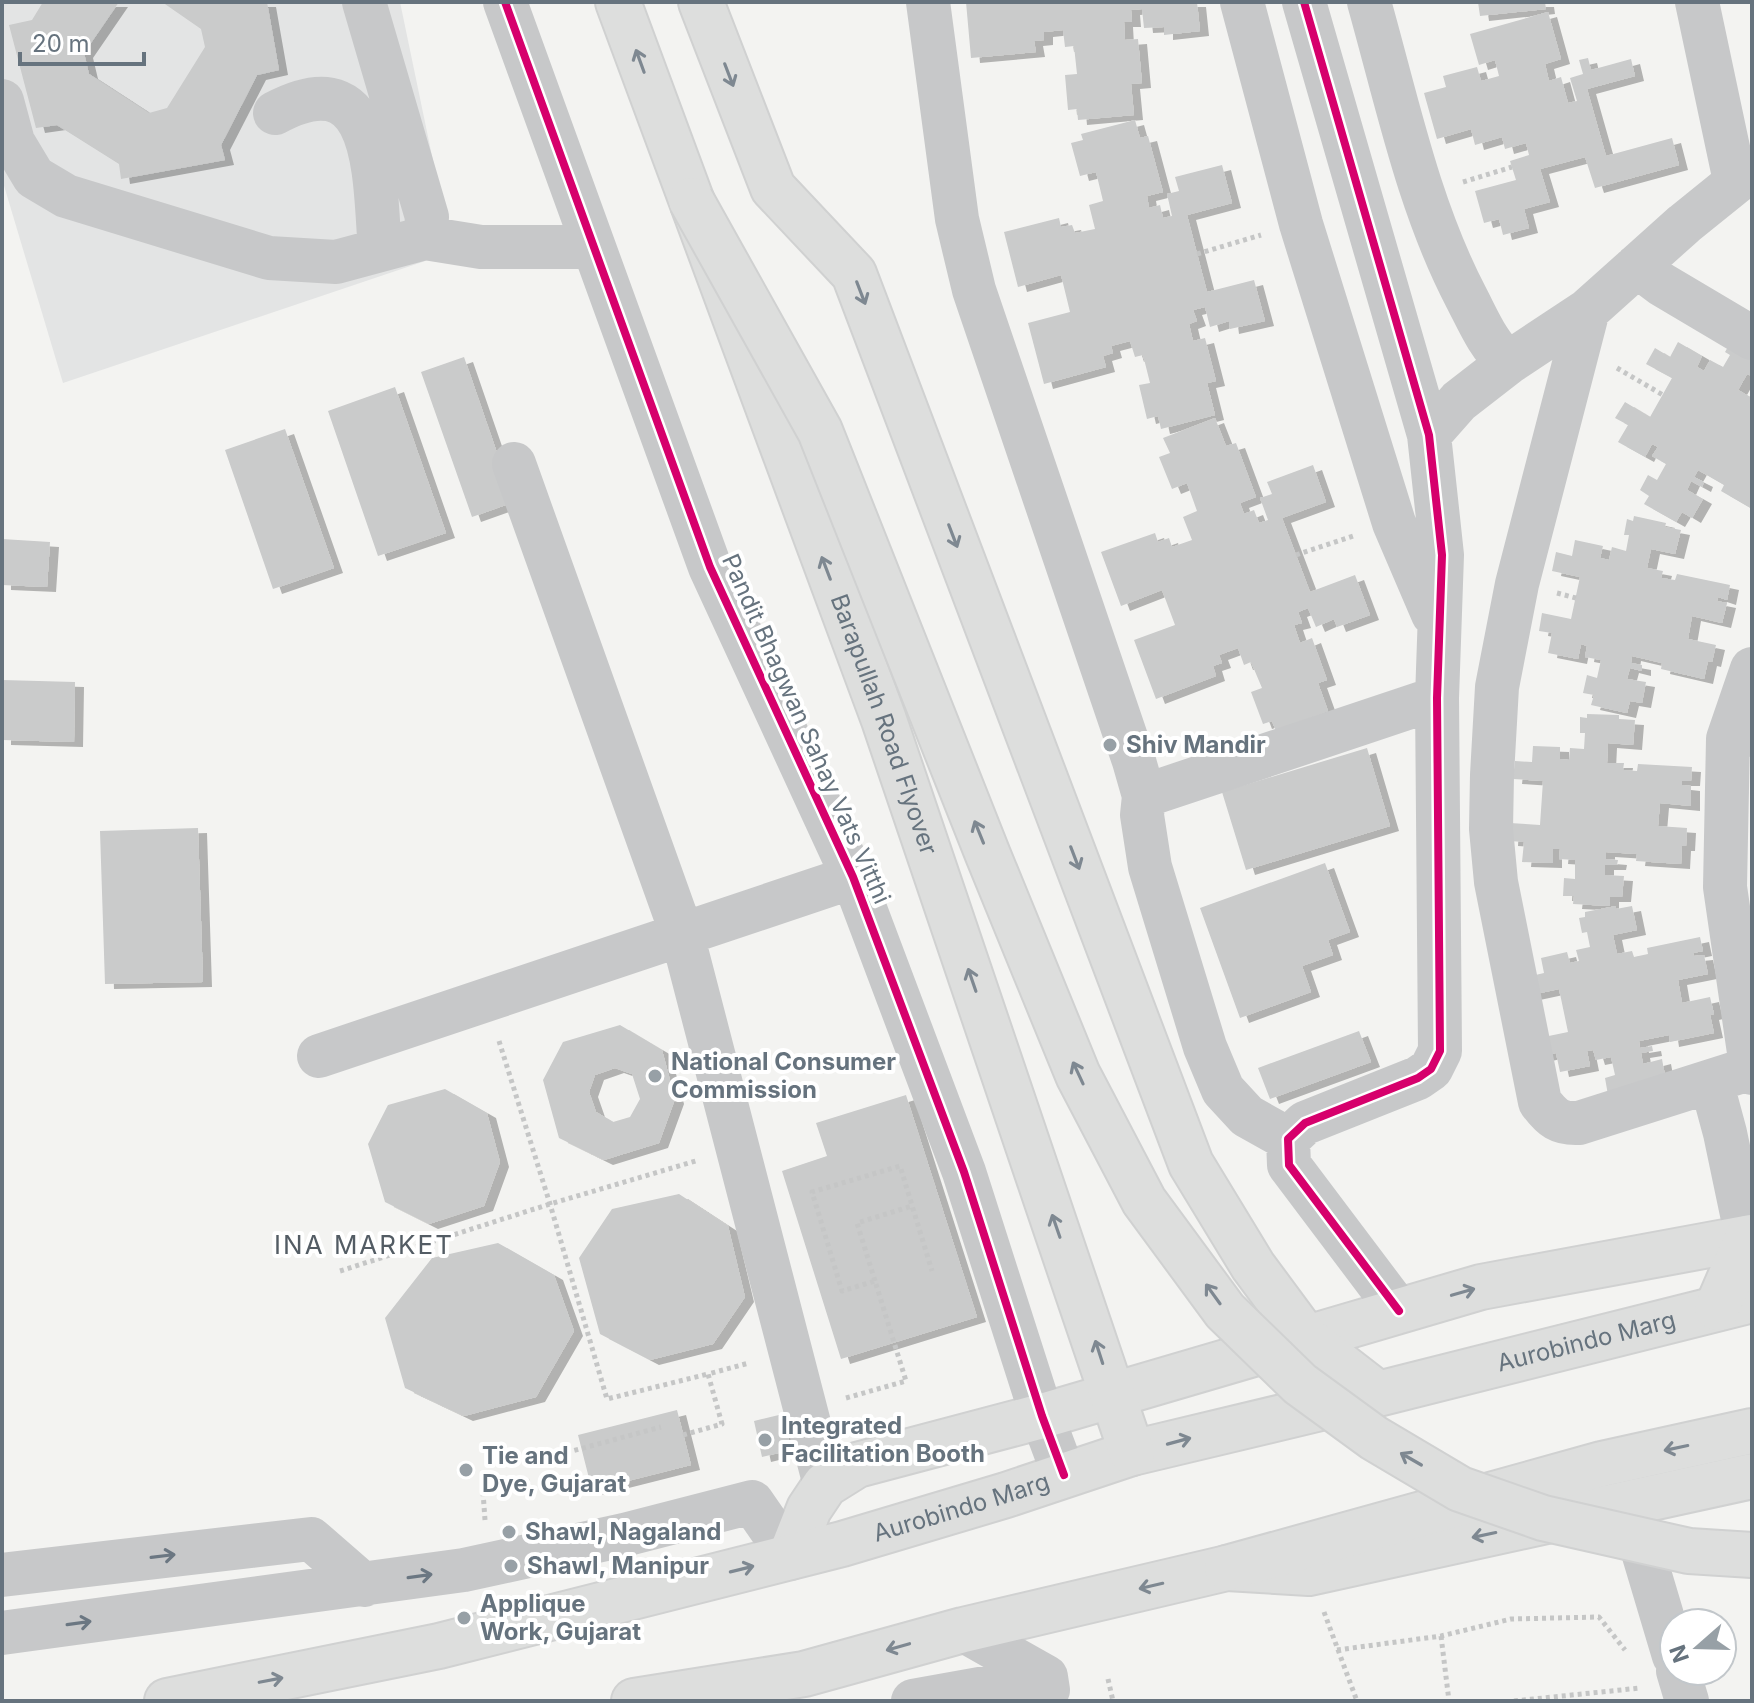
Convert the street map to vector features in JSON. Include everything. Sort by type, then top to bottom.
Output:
[{"type":"main road","name":"Barapullah Road Flyover","points":[[618,2],[884,720],[1132,1453]]},
{"type":"main road","points":[[701,2],[773,188],[854,274],[1191,1164],[1253,1266],[1307,1339],[1378,1394]]},
{"type":"main road","points":[[691,200],[820,431],[1078,1075],[1144,1201],[1225,1311],[1300,1384],[1374,1438],[1460,1489],[1543,1518],[1689,1551],[1752,1555]]},
{"type":"main road","points":[[790,1557],[809,1509],[825,1485],[857,1465],[1113,1396],[1481,1287],[1750,1238],[1734,1304]]},
{"type":"main road","name":"Aurobindo Marg","points":[[167,1701],[439,1646],[872,1535],[1132,1453],[1734,1304]]},
{"type":"main road","points":[[634,1701],[804,1674],[963,1630],[1227,1568],[1602,1464],[1752,1431]]},
{"type":"main road","points":[[1227,1568],[1309,1573],[1752,1476]]},
{"type":"street","points":[[364,2],[427,217],[425,238]]},
{"type":"street","name":"Pandit Bhagwan Sahay Vats Vitthi","points":[[505,2],[710,567],[853,877],[964,1172],[1042,1416],[1064,1475]]},
{"type":"street","points":[[928,2],[957,219],[974,290],[1144,796],[1142,815],[1150,867],[1205,1047],[1223,1090],[1247,1116],[1288,1139]]},
{"type":"street","points":[[1242,2],[1301,224],[1394,523],[1438,629]]},
{"type":"street","points":[[1304,2],[1429,435],[1442,555],[1437,698],[1440,1051],[1431,1069],[1418,1078],[1305,1123],[1288,1139],[1289,1165],[1399,1311]]},
{"type":"street","points":[[1369,2],[1423,194],[1443,253],[1491,347],[1508,363]]},
{"type":"street","points":[[1429,435],[1459,401],[1508,363],[1588,310],[1744,175],[1697,2]]},
{"type":"street","points":[[275,113],[297,102],[329,98],[349,106],[362,124],[370,150],[380,250]]},
{"type":"street","points":[[2,101],[13,142],[34,177],[66,196],[269,258],[336,262],[425,238],[464,246],[496,248],[593,247]]},
{"type":"street","points":[[1637,266],[1661,284],[1752,338]]},
{"type":"street","points":[[1588,310],[1517,584],[1497,687],[1491,829],[1496,882],[1540,1102],[1553,1119],[1579,1123],[1741,1073]]},
{"type":"street","points":[[514,464],[682,934],[825,1485]]},
{"type":"street","points":[[1750,1238],[1725,1133],[1741,1073],[1725,887],[1740,737],[1752,669]]},
{"type":"street","points":[[1144,796],[1437,698]]},
{"type":"street","points":[[319,1056],[853,877]]},
{"type":"street","points":[[2,1633],[464,1570],[624,1535],[752,1502],[790,1557]]},
{"type":"street","points":[[1628,1503],[1658,1620]]},
{"type":"street","points":[[2,1575],[311,1539],[364,1585]]},
{"type":"street","points":[[963,1630],[1048,1689]]},
{"type":"street","points":[[913,1701],[1048,1689]]},
{"type":"path","points":[[1197,254],[1301,224]]},
{"type":"path","points":[[1296,555],[1394,523]]},
{"type":"path","points":[[485,1000],[550,1204],[607,1399],[791,1352]]},
{"type":"path","points":[[340,1271],[738,1148]]},
{"type":"path","points":[[875,1281],[842,1291],[812,1192],[900,1166],[932,1271]]},
{"type":"path","points":[[805,1410],[906,1381],[857,1223],[913,1206]]},
{"type":"path","points":[[683,1435],[722,1424],[708,1374]]},
{"type":"path","points":[[528,1463],[661,1427]]},
{"type":"path","points":[[483,1520],[483,1492],[531,1481]]},
{"type":"path","points":[[1357,1701],[1337,1650],[1441,1636],[1511,1619],[1599,1617],[1626,1652]]},
{"type":"path","points":[[1441,1636],[1449,1701]]},
{"type":"path","points":[[1108,1679],[1113,1701]]},
{"type":"path","points":[[1514,1701],[1658,1681]]},
{"type":"shaded area","points":[[2,2],[400,2],[452,252],[63,383],[2,179]]},
{"type":"building","points":[[43,2],[119,2],[84,53],[89,74],[149,113],[167,108],[205,47],[201,29],[162,2],[267,2],[279,70],[257,75],[221,145],[225,160],[121,179],[119,164],[57,125],[36,128],[9,25],[32,20]]},
{"type":"building","points":[[966,2],[1197,2],[1200,31],[1164,35],[1164,27],[1144,28],[1142,9],[1131,10],[1132,22],[1124,22],[1125,40],[1138,39],[1142,83],[1131,84],[1134,115],[1078,120],[1077,109],[1068,110],[1065,75],[1077,74],[1074,46],[1065,47],[1063,30],[1044,32],[1044,40],[1034,41],[1036,52],[971,58]]},
{"type":"building","points":[[1478,2],[1545,2],[1546,9],[1480,16]]},
{"type":"building","points":[[1548,12],[1561,59],[1545,64],[1549,81],[1561,77],[1568,103],[1577,101],[1570,78],[1583,74],[1579,60],[1588,58],[1591,70],[1631,59],[1635,76],[1587,89],[1606,156],[1672,138],[1679,165],[1595,188],[1585,157],[1540,169],[1550,202],[1524,209],[1529,228],[1503,235],[1499,219],[1484,223],[1475,191],[1516,180],[1510,161],[1529,155],[1526,143],[1505,149],[1502,137],[1475,145],[1471,129],[1437,139],[1424,93],[1446,87],[1443,76],[1477,67],[1481,81],[1499,76],[1495,60],[1479,65],[1470,34]]},
{"type":"building","points":[[1135,120],[1140,138],[1148,136],[1163,192],[1147,196],[1149,208],[1160,205],[1163,218],[1172,216],[1167,194],[1179,191],[1175,177],[1222,165],[1232,203],[1187,215],[1207,292],[1254,280],[1265,321],[1230,329],[1229,321],[1210,327],[1205,307],[1193,310],[1197,321],[1189,324],[1193,341],[1205,338],[1216,381],[1207,383],[1215,415],[1161,429],[1158,416],[1147,419],[1139,385],[1150,383],[1143,355],[1135,357],[1130,341],[1111,346],[1113,353],[1103,356],[1106,367],[1044,384],[1028,323],[1070,312],[1061,275],[1018,287],[1004,232],[1059,218],[1061,227],[1072,225],[1075,233],[1095,229],[1089,205],[1103,201],[1096,172],[1080,176],[1071,143],[1083,140],[1081,134]]},
{"type":"building","points":[[1733,338],[1752,344],[1752,376],[1747,374],[1738,390],[1752,398],[1749,404],[1752,405],[1752,509],[1721,491],[1724,485],[1698,470],[1694,477],[1704,482],[1702,487],[1691,481],[1687,490],[1703,499],[1692,518],[1682,512],[1676,522],[1644,504],[1649,496],[1640,490],[1648,475],[1657,480],[1666,464],[1652,456],[1658,447],[1652,444],[1645,457],[1618,442],[1628,425],[1615,418],[1625,402],[1650,417],[1672,378],[1646,364],[1655,348],[1670,357],[1678,342],[1702,356],[1697,367],[1704,371],[1710,360],[1723,367],[1730,355],[1725,352]]},
{"type":"building","points":[[464,357],[514,502],[472,517],[421,372]]},
{"type":"building","points":[[395,387],[446,533],[378,556],[328,411]]},
{"type":"building","points":[[1215,418],[1226,446],[1236,443],[1256,497],[1240,503],[1244,514],[1254,510],[1259,523],[1268,520],[1260,498],[1272,494],[1267,482],[1313,465],[1326,502],[1282,518],[1310,592],[1355,575],[1370,615],[1337,627],[1334,619],[1316,627],[1308,608],[1298,612],[1302,623],[1294,625],[1300,643],[1312,638],[1327,680],[1318,683],[1328,711],[1276,731],[1272,721],[1263,724],[1251,692],[1262,688],[1251,662],[1244,665],[1238,648],[1219,655],[1222,663],[1213,666],[1216,676],[1156,699],[1134,640],[1175,625],[1162,590],[1121,606],[1101,552],[1155,533],[1158,542],[1169,538],[1172,547],[1192,540],[1183,517],[1197,511],[1187,483],[1172,489],[1159,457],[1170,453],[1163,438]]},
{"type":"building","points":[[285,429],[334,568],[273,589],[225,450]]},
{"type":"building","points":[[1634,516],[1666,523],[1665,527],[1681,530],[1675,554],[1651,549],[1647,568],[1663,571],[1661,578],[1675,580],[1677,574],[1730,585],[1727,600],[1718,597],[1717,601],[1727,603],[1722,623],[1692,616],[1688,639],[1716,645],[1704,679],[1661,669],[1662,663],[1632,656],[1631,663],[1642,665],[1642,671],[1630,668],[1627,679],[1646,682],[1642,703],[1630,701],[1627,713],[1591,705],[1594,695],[1583,693],[1587,675],[1597,678],[1601,660],[1585,657],[1587,646],[1581,644],[1578,659],[1548,653],[1552,633],[1539,631],[1542,613],[1571,619],[1580,577],[1552,571],[1556,552],[1572,556],[1575,540],[1603,546],[1600,558],[1609,560],[1612,547],[1626,551],[1629,535],[1624,535],[1627,519],[1633,521]]},
{"type":"building","points":[[2,539],[50,542],[47,587],[2,585]]},
{"type":"building","points":[[2,680],[75,682],[74,742],[2,740]]},
{"type":"building","points":[[1587,714],[1619,715],[1619,719],[1635,720],[1633,745],[1608,743],[1607,763],[1624,763],[1623,770],[1637,771],[1638,764],[1692,767],[1691,781],[1682,781],[1682,785],[1691,786],[1691,806],[1660,803],[1658,826],[1687,828],[1681,864],[1636,861],[1637,854],[1606,852],[1606,859],[1618,860],[1617,865],[1605,865],[1605,875],[1624,876],[1622,897],[1610,897],[1610,906],[1573,904],[1574,896],[1563,896],[1564,878],[1575,879],[1575,860],[1559,859],[1560,849],[1553,849],[1553,863],[1522,862],[1524,842],[1509,841],[1510,823],[1540,825],[1543,781],[1513,779],[1515,761],[1532,762],[1533,746],[1560,747],[1560,759],[1569,760],[1570,748],[1584,749],[1585,733],[1580,733],[1580,717],[1587,718]]},
{"type":"building","points":[[1367,748],[1390,826],[1246,870],[1222,792]]},
{"type":"building","points":[[198,828],[203,982],[105,984],[100,831]]},
{"type":"building","points":[[1325,863],[1350,932],[1328,940],[1333,955],[1302,966],[1311,992],[1240,1018],[1200,908]]},
{"type":"building","points":[[1616,906],[1616,909],[1632,906],[1637,930],[1613,935],[1617,954],[1632,951],[1634,957],[1648,954],[1647,948],[1700,937],[1703,951],[1693,953],[1694,956],[1704,955],[1708,974],[1678,980],[1682,1003],[1710,997],[1714,1033],[1670,1042],[1669,1035],[1639,1041],[1640,1048],[1652,1046],[1653,1051],[1641,1053],[1643,1064],[1662,1059],[1666,1081],[1608,1095],[1605,1078],[1615,1075],[1611,1057],[1596,1060],[1593,1050],[1587,1051],[1590,1066],[1560,1072],[1556,1053],[1543,1056],[1539,1038],[1568,1032],[1559,989],[1531,995],[1527,977],[1544,973],[1541,958],[1567,952],[1570,963],[1579,961],[1576,950],[1590,947],[1587,932],[1582,933],[1579,918],[1585,917],[1585,912]]},
{"type":"building","points":[[620,1025],[662,1050],[675,1099],[659,1143],[604,1160],[559,1138],[543,1080],[563,1042]],"holes":[[[615,1068],[632,1074],[640,1099],[630,1117],[613,1122],[596,1112],[589,1092],[595,1075]]]},
{"type":"building","points":[[1359,1031],[1371,1062],[1270,1099],[1258,1068]]},
{"type":"building","points":[[445,1089],[487,1113],[500,1162],[484,1206],[429,1224],[385,1202],[368,1144],[388,1105]]},
{"type":"building","points":[[906,1095],[977,1317],[841,1359],[782,1171],[827,1156],[816,1123]]},
{"type":"building","points":[[679,1194],[728,1226],[745,1297],[713,1344],[650,1360],[600,1334],[579,1258],[612,1209]]},
{"type":"building","points":[[498,1243],[554,1275],[574,1331],[536,1397],[464,1416],[405,1388],[385,1318],[432,1258]]},
{"type":"building","points":[[677,1410],[691,1465],[592,1490],[578,1435]]},
{"type":"building","points":[[783,1414],[791,1450],[762,1457],[754,1421]]},
{"type":"cycle path","points":[[505,2],[710,567],[853,877],[964,1172],[1042,1416],[1064,1475]]},
{"type":"cycle path","points":[[1304,2],[1429,435],[1442,555],[1437,698],[1440,1051],[1431,1069],[1418,1078],[1305,1123],[1288,1139],[1289,1165],[1399,1311]]},
{"type":"place","name":"Shiv Mandir","points":[[1110,745]]},
{"type":"place","name":"National Consumer Commission","points":[[655,1076]]},
{"type":"place","name":"Integrated Facilitation Booth","points":[[765,1440]]},
{"type":"place","name":"Tie and Dye, Gujarat","points":[[466,1470]]},
{"type":"place","name":"Shawl, Nagaland","points":[[509,1532]]},
{"type":"place","name":"Shawl, Manipur","points":[[511,1566]]},
{"type":"place","name":"Applique Work, Gujarat","points":[[464,1618]]},
{"type":"district","name":"INA MARKET","points":[[364,1245]]}]
